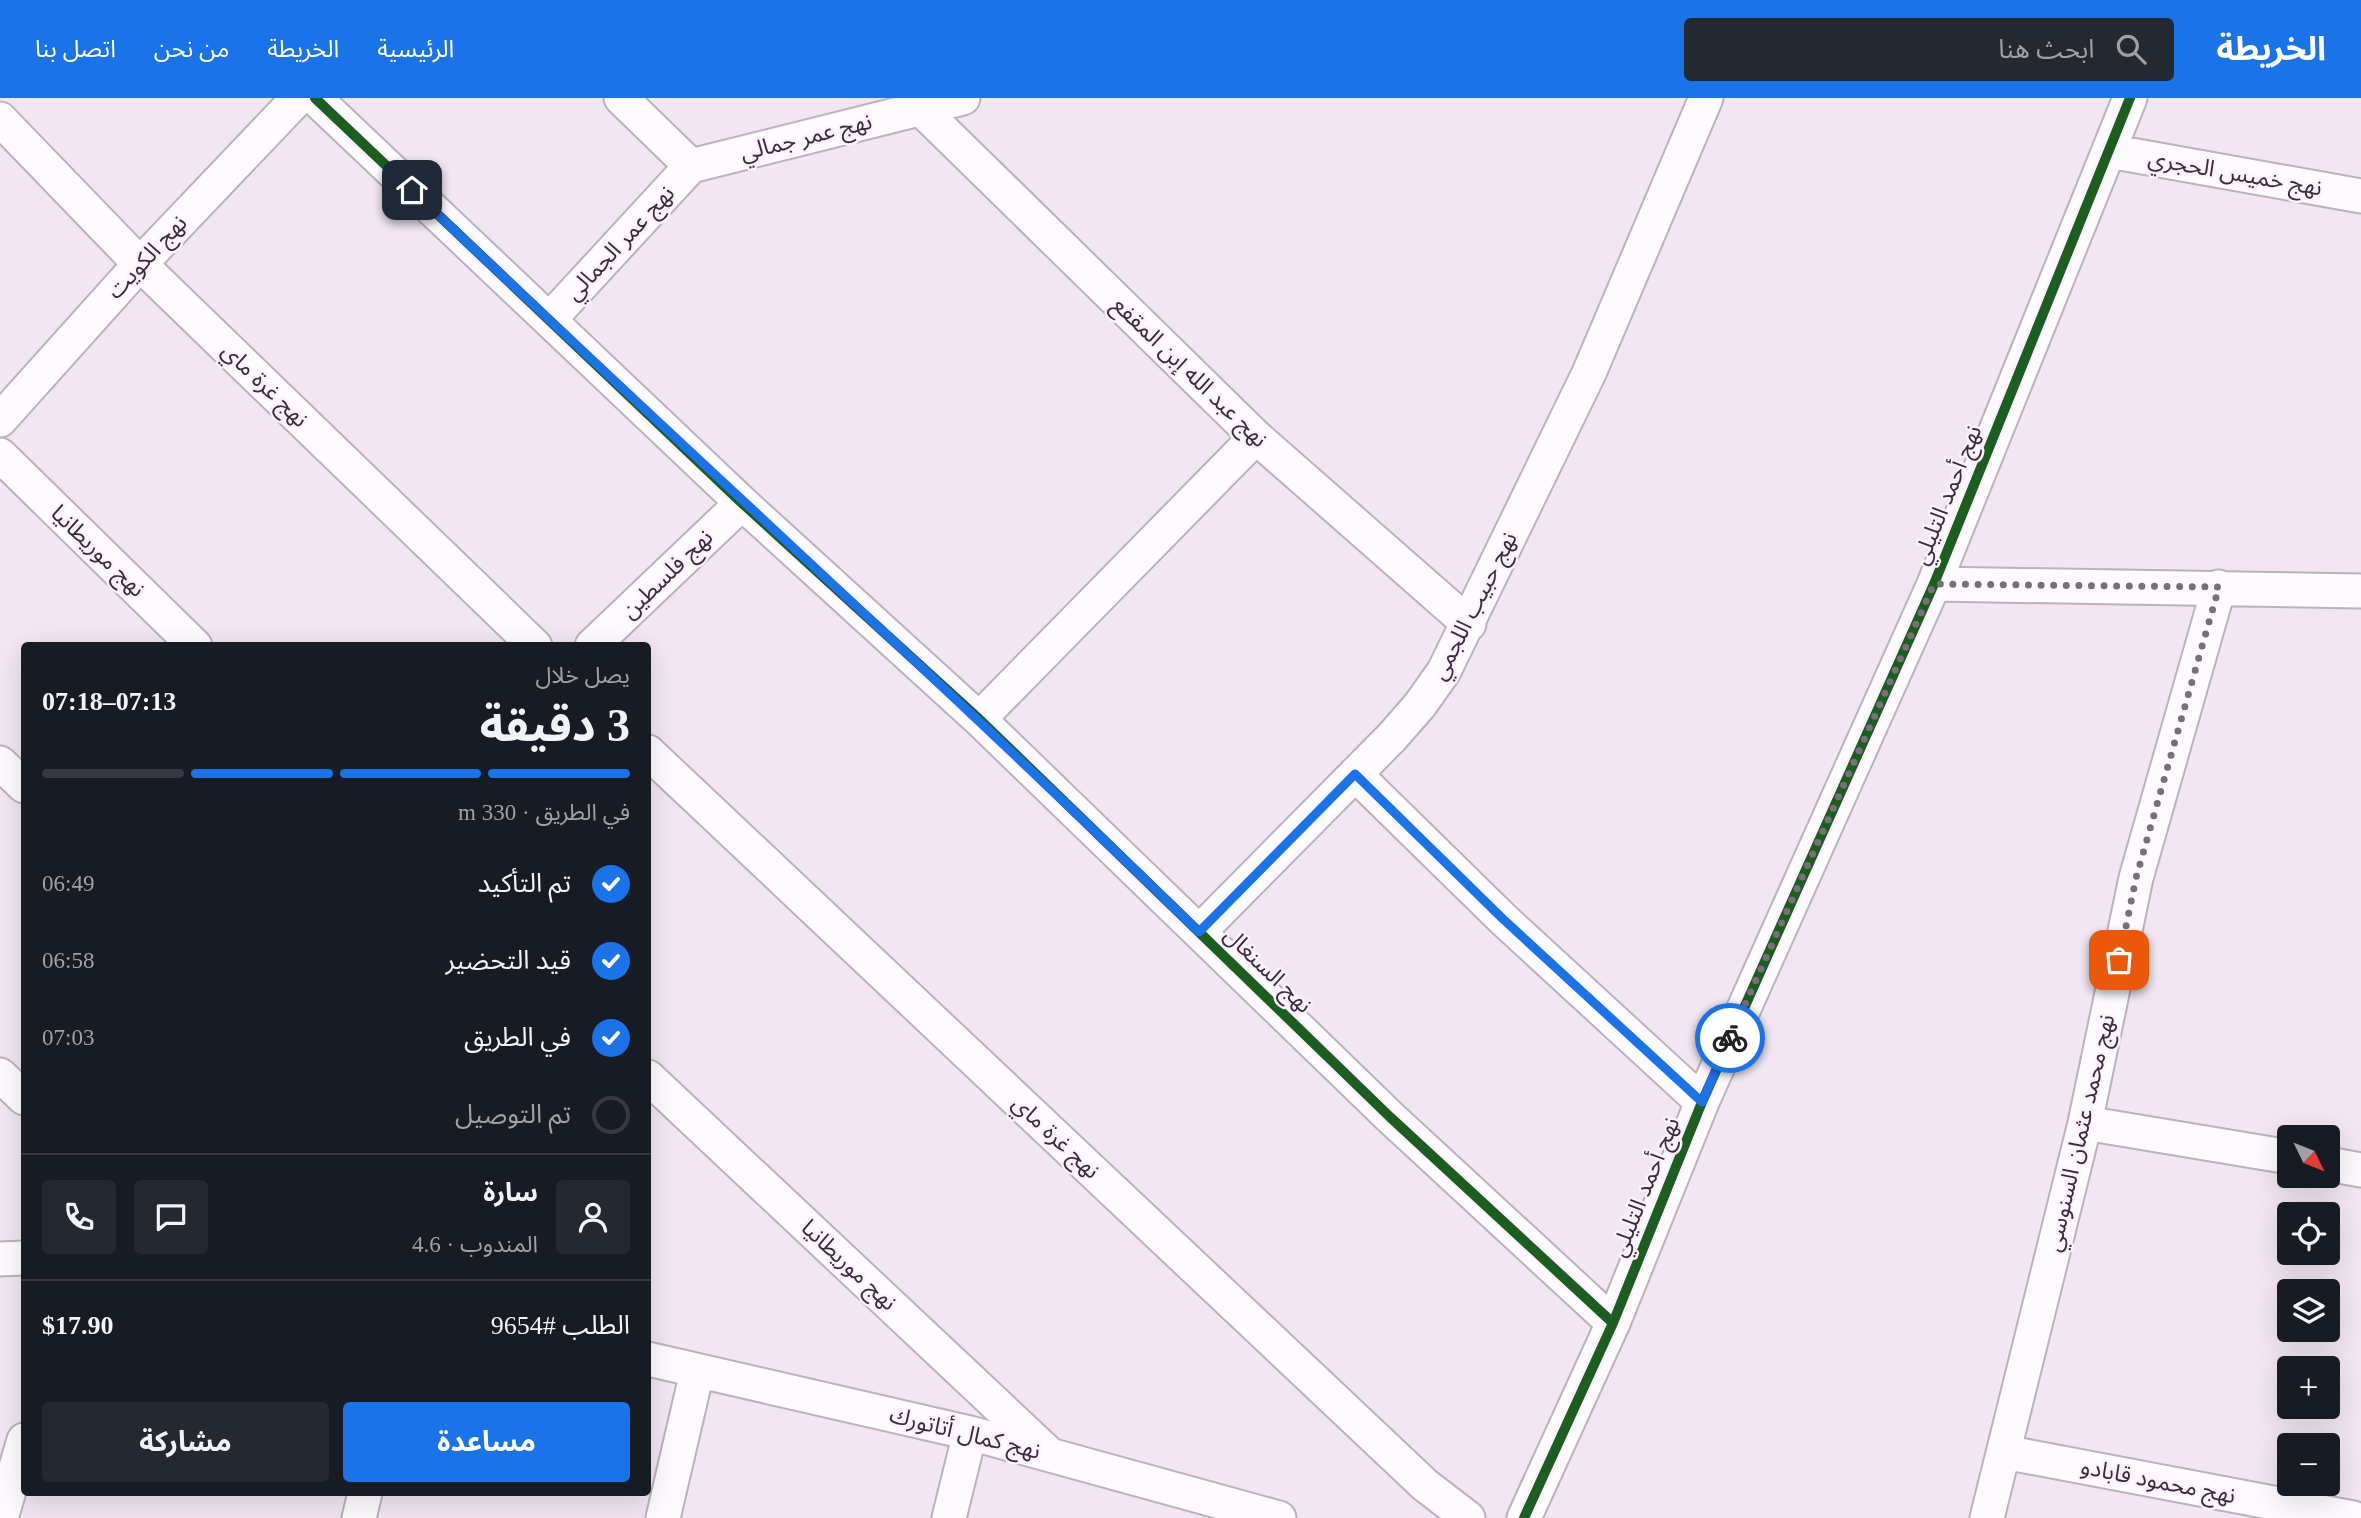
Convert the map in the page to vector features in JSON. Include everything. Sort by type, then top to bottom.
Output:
[{"type":"street","name":"نهج الكويت","points":[[0,420],[140,264],[298,98]]},
{"type":"street","name":"نهج السنغال","points":[[315,98],[742,503],[979,719],[1390,1117],[1613,1323]]},
{"type":"street","points":[[621,98],[691,166]]},
{"type":"street","name":"نهج عمر جمالي","points":[[691,166],[963,98]]},
{"type":"street","name":"نهج حبيب اللجمي","points":[[1199,932],[1420,705],[1444,671],[1588,373],[1706,98]]},
{"type":"street","name":"نهج أحمد التليلي","points":[[1524,1518],[1613,1323],[1702,1102],[1934,584],[2109,151],[2127,99]]},
{"type":"street","name":"نهج عبد الله إبن المقفع","points":[[921,109],[1256,437],[1469,624]]},
{"type":"street","name":"نهج غرة ماي","points":[[0,120],[140,264],[531,642]]},
{"type":"street","name":"نهج خميس الحجري","points":[[2109,151],[2361,196]]},
{"type":"street","name":"نهج عمر الجمالي","points":[[549,320],[691,166]]},
{"type":"street","points":[[979,719],[1256,437]]},
{"type":"street","name":"نهج موريطانيا","points":[[0,455],[191,642]]},
{"type":"street","name":"نهج فلسطين","points":[[596,642],[742,503]]},
{"type":"street","points":[[1934,584],[2361,591]]},
{"type":"street","name":"نهج محمد عثمان السنوسي","points":[[1987,1518],[2085,1123],[2136,878],[2219,587]]},
{"type":"street","name":"نهج غرة ماي","points":[[651,755],[1425,1485],[1468,1518]]},
{"type":"street","points":[[0,763],[21,783]]},
{"type":"street","points":[[1355,774],[1503,919],[1702,1102]]},
{"type":"street","points":[[0,1075],[21,1095]]},
{"type":"street","name":"نهج موريطانيا","points":[[651,1080],[1049,1453]]},
{"type":"street","points":[[2085,1123],[2277,1155]]},
{"type":"street","points":[[2340,1166],[2361,1170]]},
{"type":"street","points":[[0,1259],[21,1258]]},
{"type":"street","name":"نهج كمال أتاتورك","points":[[651,1360],[970,1433],[1279,1518]]},
{"type":"street","points":[[663,1518],[697,1372]]},
{"type":"street","points":[[949,1518],[970,1433]]},
{"type":"street","points":[[2,1518],[21,1451]]},
{"type":"street","name":"نهج محمود قابادو","points":[[2004,1452],[2353,1518]]},
{"type":"street","points":[[359,1518],[364,1496]]},
{"type":"cycle path","points":[[315,98],[742,503],[979,719],[1390,1117],[1613,1323]]},
{"type":"cycle path","points":[[1524,1518],[1613,1323],[1702,1102],[1934,584],[2130,98]]},
{"type":"way so far","points":[[1730,1038],[1934,584],[2219,587],[2136,878],[2119,960]]},
{"type":"route","points":[[412,190],[742,503],[979,719],[1199,932],[1355,774],[1503,919],[1702,1102],[1730,1038]]}]
